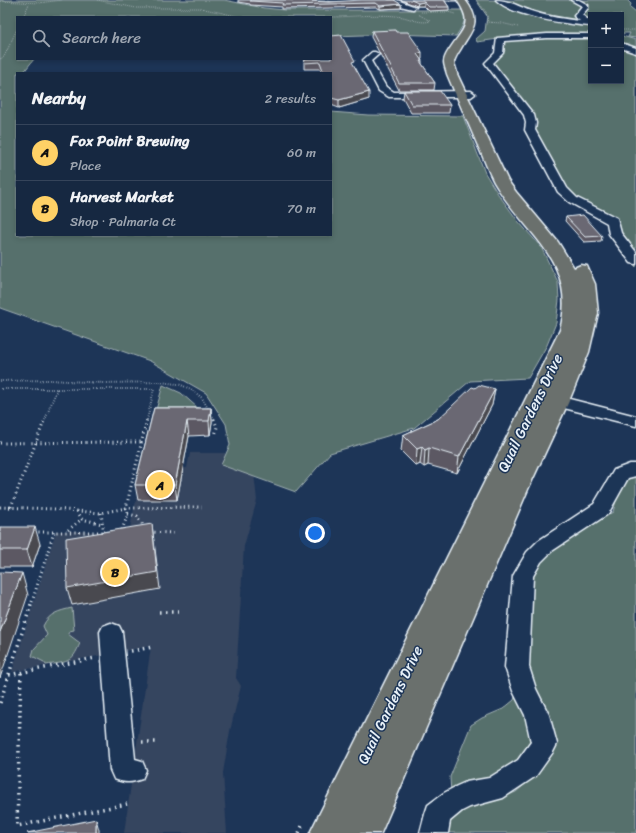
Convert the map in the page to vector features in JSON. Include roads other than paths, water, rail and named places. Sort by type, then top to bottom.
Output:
[{"type":"main road","name":"Quail Gardens Drive","points":[[315,830],[548,398],[579,352],[586,331],[589,313],[586,284],[581,271],[567,246],[510,177],[466,94],[452,74],[449,62],[450,56],[472,21],[470,12],[461,0]]},
{"type":"main road","name":"Quail Gardens Drive","points":[[363,833],[514,494],[548,398],[573,317],[572,287],[567,271],[557,252],[510,195],[501,181],[466,94],[458,64],[460,54],[480,22],[478,12],[468,0]]},
{"type":"street","points":[[392,0],[414,10]]},
{"type":"street","points":[[499,0],[506,5],[525,10],[537,16],[580,24],[588,24]]},
{"type":"street","points":[[574,0],[585,5],[585,8],[579,13],[578,16],[588,23]]},
{"type":"street","points":[[588,37],[547,36],[503,39],[500,40],[501,48],[499,54],[489,63],[529,115],[531,123],[530,130],[562,190],[573,200],[614,221],[615,234],[636,260]]},
{"type":"street","points":[[624,46],[636,51]]},
{"type":"street","points":[[375,54],[367,60],[382,89],[392,95],[466,94]]},
{"type":"street","points":[[548,398],[636,421]]},
{"type":"street","points":[[434,833],[438,814],[453,802],[466,795],[494,788],[527,768],[544,744],[537,715],[525,691],[517,667],[523,576],[534,557],[545,546],[601,509],[621,474],[630,470],[636,470]]},
{"type":"street","points":[[111,632],[123,770],[133,770]]},
{"type":"place","name":"Fox Point Brewing","points":[[160,485]]},
{"type":"place","name":"Harvest Market","points":[[115,572]]}]
